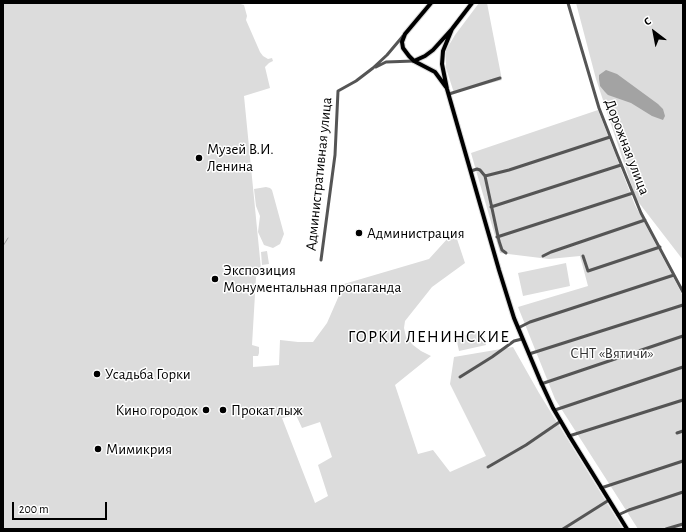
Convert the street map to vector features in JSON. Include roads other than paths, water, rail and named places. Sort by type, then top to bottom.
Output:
[{"type":"main road","points":[[430,3],[405,34],[402,42],[402,48],[414,60],[435,72],[447,89]]},
{"type":"main road","points":[[414,60],[425,56],[433,50],[452,30],[472,3]]},
{"type":"main road","points":[[452,30],[445,43],[443,51],[442,64],[447,89],[499,270],[518,328],[541,384],[569,436],[627,529]]},
{"type":"street","name":"Дорожная улица","points":[[568,3],[600,108],[621,165],[645,220],[683,292]]},
{"type":"street","points":[[373,68],[387,55],[405,34]]},
{"type":"street","points":[[373,68],[386,62],[414,60]]},
{"type":"street","name":"Административная улица","points":[[322,260],[334,162],[338,91],[356,81],[373,68]]},
{"type":"street","points":[[449,94],[500,78]]},
{"type":"street","points":[[485,176],[610,137]]},
{"type":"street","points":[[491,207],[621,165]]},
{"type":"street","points":[[471,171],[477,169],[480,170],[485,176],[497,237],[502,250],[506,253]]},
{"type":"street","points":[[497,237],[633,193]]},
{"type":"street","points":[[544,256],[551,252],[645,220]]},
{"type":"street","points":[[583,256],[588,271],[660,247]]},
{"type":"street","points":[[518,328],[530,322],[674,275]]},
{"type":"street","points":[[529,354],[683,305]]},
{"type":"street","points":[[541,384],[683,336]]},
{"type":"street","points":[[460,377],[514,341],[522,339]]},
{"type":"street","points":[[555,410],[683,367]]},
{"type":"street","points":[[569,436],[683,400]]},
{"type":"street","points":[[488,467],[526,445],[561,421]]},
{"type":"street","points":[[677,433],[683,431]]},
{"type":"street","points":[[601,488],[683,461]]},
{"type":"street","points":[[618,515],[683,492]]},
{"type":"street","points":[[564,529],[609,500]]},
{"type":"street","points":[[666,529],[683,524]]},
{"type":"waterway","points":[[3,246],[8,238]]},
{"type":"place","name":"Музей В.И. Ленина","points":[[199,158]]},
{"type":"place","name":"Администрация","points":[[359,233]]},
{"type":"place","name":"Экспозиция Монументальная пропаганда","points":[[215,279]]},
{"type":"place","name":"Усадьба Горки","points":[[97,374]]},
{"type":"place","name":"Кино городок","points":[[206,410]]},
{"type":"place","name":"Прокат лыж","points":[[223,410]]},
{"type":"place","name":"Мимикрия","points":[[98,449]]},
{"type":"district","name":"ГОРКИ ЛЕНИНСКИЕ","points":[[429,337]]},
{"type":"park label","name":"СНТ «Вятичи»","points":[[612,353]]}]
